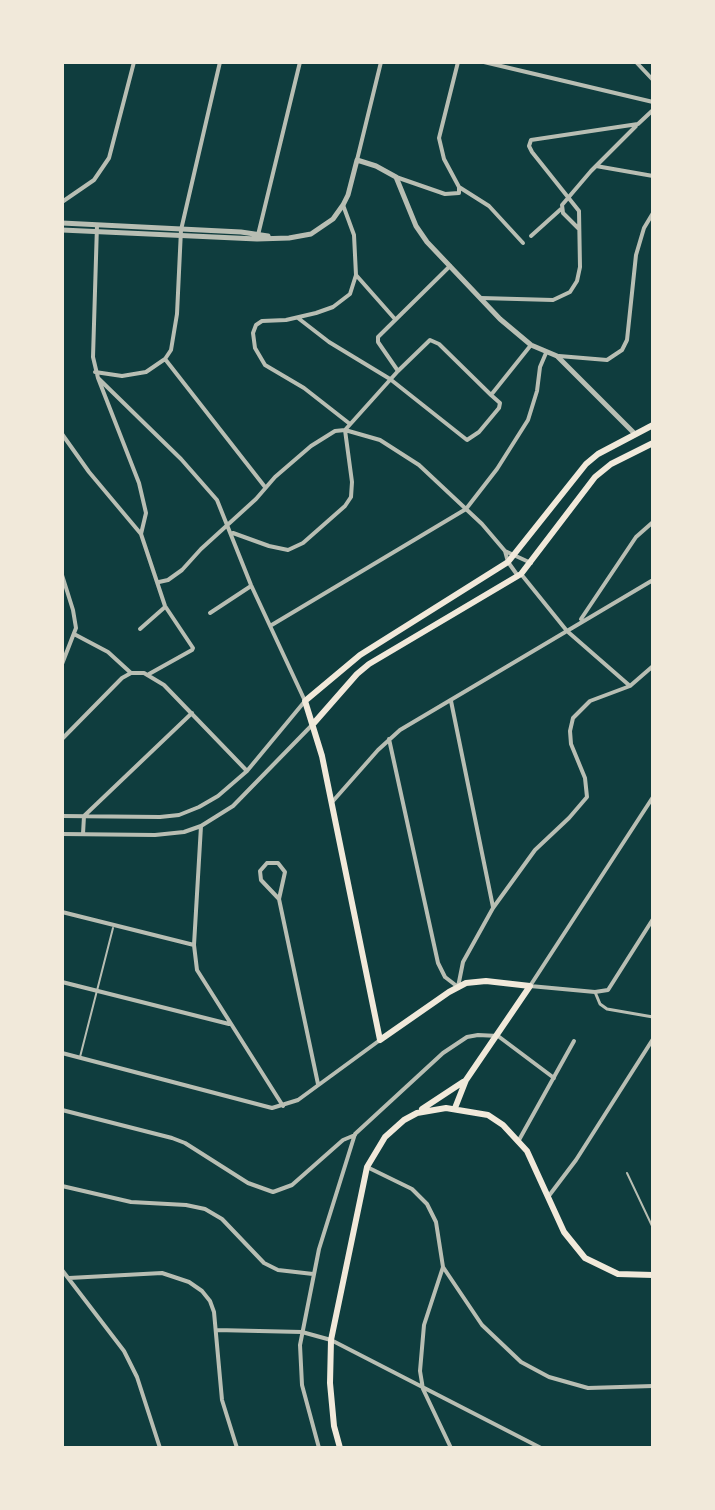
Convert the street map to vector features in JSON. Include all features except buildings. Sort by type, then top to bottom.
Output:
[{"type":"main road","points":[[455,1108],[466,1080],[530,986],[486,981],[458,987],[380,1040],[314,723],[305,701],[360,655],[508,562],[586,464],[653,425]]},
{"type":"main road","points":[[314,723],[369,664],[520,575],[595,477],[611,464],[653,443]]},
{"type":"main road","points":[[340,1448],[334,1426],[330,1383],[331,1340],[367,1167],[385,1137],[404,1120],[466,1080]]},
{"type":"main road","points":[[417,1113],[455,1108],[488,1115],[519,1140],[527,1151],[564,1232],[585,1258],[618,1274],[653,1275]]},
{"type":"street","points":[[62,202],[94,180],[109,158],[134,62]]},
{"type":"street","points":[[95,372],[114,376],[146,372],[165,359],[175,335],[181,233],[220,62]]},
{"type":"street","points":[[258,236],[300,62]]},
{"type":"street","points":[[62,230],[289,238],[311,234],[333,219],[348,195],[381,62]]},
{"type":"street","points":[[357,160],[445,194],[459,193],[459,187],[444,159],[439,138],[458,62]]},
{"type":"street","points":[[484,62],[653,102]]},
{"type":"street","points":[[636,62],[653,80]]},
{"type":"street","points":[[531,236],[561,209],[596,166],[653,110]]},
{"type":"street","points":[[481,298],[553,300],[574,288],[580,273],[579,211],[532,152],[531,140],[638,124]]},
{"type":"street","points":[[596,166],[653,176]]},
{"type":"street","points":[[396,177],[416,226],[427,242],[514,332],[531,345],[557,356],[607,360],[622,350],[627,340],[636,255],[644,228],[653,213]]},
{"type":"street","points":[[459,187],[489,206],[523,243]]},
{"type":"street","points":[[343,205],[354,235],[356,275],[352,291],[333,307],[298,317],[262,321],[256,325],[253,337],[265,365],[304,388],[350,424]]},
{"type":"street","points":[[561,209],[580,230]]},
{"type":"street","points":[[62,223],[97,229]]},
{"type":"street","points":[[97,229],[92,344],[95,372],[139,483],[146,513],[141,534]]},
{"type":"street","points":[[398,371],[377,339],[450,266]]},
{"type":"street","points":[[356,275],[395,318]]},
{"type":"street","points":[[231,532],[288,550],[303,543],[345,506],[351,497],[352,482],[345,430],[390,379],[432,340],[500,403],[499,408],[468,441],[390,379],[329,342],[298,317]]},
{"type":"street","points":[[491,395],[531,345]]},
{"type":"street","points":[[270,626],[466,509],[497,469],[528,420],[546,353]]},
{"type":"street","points":[[557,356],[635,434]]},
{"type":"street","points":[[165,359],[265,487]]},
{"type":"street","points":[[62,816],[140,818],[179,815],[218,796],[247,771],[305,701],[251,585],[217,500],[199,478],[98,378]]},
{"type":"street","points":[[159,582],[182,570],[265,487],[318,442],[335,431],[345,430],[380,440],[406,455],[466,509],[505,551],[531,563]]},
{"type":"street","points":[[62,434],[141,534],[165,606],[193,648],[149,674],[131,673],[122,678],[62,739]]},
{"type":"street","points":[[580,621],[636,537],[653,522]]},
{"type":"street","points":[[505,551],[508,562],[567,631],[630,686]]},
{"type":"street","points":[[62,575],[73,610],[74,634],[62,664]]},
{"type":"street","points":[[331,803],[389,739],[580,621],[653,580]]},
{"type":"street","points":[[210,613],[251,585]]},
{"type":"street","points":[[140,629],[165,606]]},
{"type":"street","points":[[74,634],[108,652],[131,673]]},
{"type":"street","points":[[389,739],[438,963],[445,977],[458,987],[463,962],[493,908],[535,850],[587,797],[585,778],[571,744],[573,718],[590,701],[630,686],[653,666]]},
{"type":"street","points":[[149,674],[164,685],[247,771]]},
{"type":"street","points":[[451,701],[493,908]]},
{"type":"street","points":[[83,834],[84,816],[192,713]]},
{"type":"street","points":[[62,834],[155,835],[184,832],[201,826],[233,806],[314,723]]},
{"type":"street","points":[[653,797],[530,986],[595,992],[608,990],[653,919]]},
{"type":"street","points":[[201,826],[194,945],[199,975],[283,1106]]},
{"type":"street","points":[[279,899],[261,880],[260,871],[267,863],[278,863],[285,872],[279,899],[318,1085]]},
{"type":"street","points":[[62,912],[194,945]]},
{"type":"street","points":[[62,982],[231,1024]]},
{"type":"street","points":[[595,992],[600,1004],[607,1009],[653,1017]]},
{"type":"street","points":[[62,1110],[185,1143],[248,1183],[273,1192],[292,1185],[343,1140],[355,1134],[455,1042],[478,1035],[498,1036],[554,1078]]},
{"type":"street","points":[[548,1197],[576,1160],[653,1039]]},
{"type":"street","points":[[62,1053],[262,1107],[283,1106],[380,1040]]},
{"type":"street","points":[[519,1140],[574,1041]]},
{"type":"street","points":[[319,1448],[302,1385],[299,1361],[302,1332],[313,1274],[355,1134]]},
{"type":"street","points":[[367,1167],[412,1189],[427,1204],[436,1222],[443,1267],[482,1325],[521,1362],[549,1377],[588,1388],[653,1386]]},
{"type":"street","points":[[62,1186],[131,1202],[205,1209],[222,1219],[249,1250],[271,1267],[313,1274]]},
{"type":"street","points":[[443,1267],[424,1325],[420,1352],[423,1389],[451,1448]]},
{"type":"street","points":[[62,1270],[130,1361],[160,1448]]},
{"type":"street","points":[[69,1278],[144,1272],[173,1275],[202,1291],[210,1301],[216,1330],[220,1391],[237,1448]]},
{"type":"street","points":[[216,1330],[302,1332],[331,1340],[541,1448]]},
{"type":"lane","points":[[80,1058],[114,926]]},
{"type":"lane","points":[[627,1173],[653,1228]]}]
